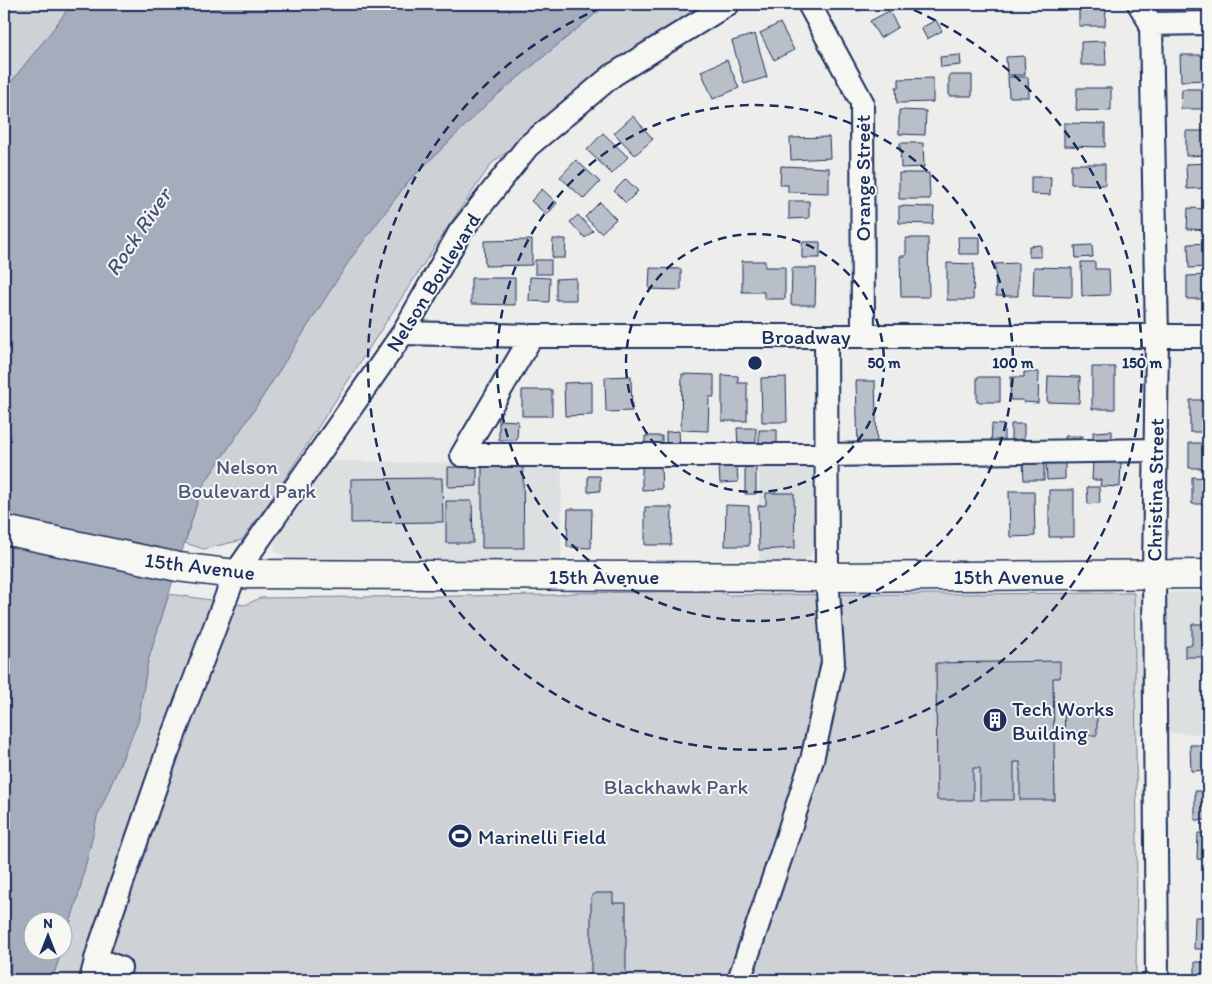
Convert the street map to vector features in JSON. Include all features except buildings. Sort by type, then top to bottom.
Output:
[{"type":"main road","name":"15th Avenue","points":[[4,530],[178,567],[235,574],[828,577],[1208,574]]},
{"type":"street","name":"Nelson Boulevard","points":[[91,980],[99,949],[167,753],[235,574],[403,333],[460,232],[528,146],[613,75],[728,4]]},
{"type":"street","name":"Orange Street","points":[[809,4],[862,102],[863,336]]},
{"type":"street","name":"Christina Street","points":[[1139,4],[1150,24],[1156,336],[1154,575],[1157,980]]},
{"type":"street","points":[[1150,24],[1208,23]]},
{"type":"street","name":"Broadway","points":[[403,333],[532,336],[1208,336]]},
{"type":"street","points":[[532,336],[462,455],[826,455],[1155,450]]},
{"type":"street","points":[[740,980],[812,760],[833,663],[828,577],[826,336]]},
{"type":"street","points":[[96,959],[120,968]]},
{"type":"shaded area","points":[[323,461],[562,464],[561,564],[288,558],[274,551],[276,536]]},
{"type":"shaded area","points":[[759,464],[812,464],[815,551],[803,562],[759,563]]},
{"type":"shaded area","points":[[1208,592],[1208,734],[1165,733],[1137,735],[1137,840],[1134,593]]},
{"type":"green space","points":[[4,4],[71,4],[4,92]]},
{"type":"green space","name":"Nelson Boulevard Park","points":[[607,4],[707,4],[620,57],[560,112],[492,163],[441,237],[273,497],[242,540],[204,549],[185,543],[202,487],[256,407],[351,258],[407,183],[490,101]]},
{"type":"green space","name":"Blackhawk Park","points":[[720,591],[726,595],[1134,593],[1137,840],[1136,980],[52,980],[58,962],[72,962],[72,917],[97,817],[138,722],[148,661],[169,594],[245,605],[260,598],[556,595],[573,593]]},
{"type":"water","name":"Rock River","points":[[71,4],[607,4],[490,101],[407,183],[351,258],[256,407],[202,487],[148,661],[138,722],[97,817],[72,917],[72,912],[22,912],[22,962],[58,962],[52,980],[4,980],[4,92]]},
{"type":"place","name":"Tech Works Building","points":[[995,720]]},
{"type":"place","name":"Marinelli Field","points":[[460,836]]}]
